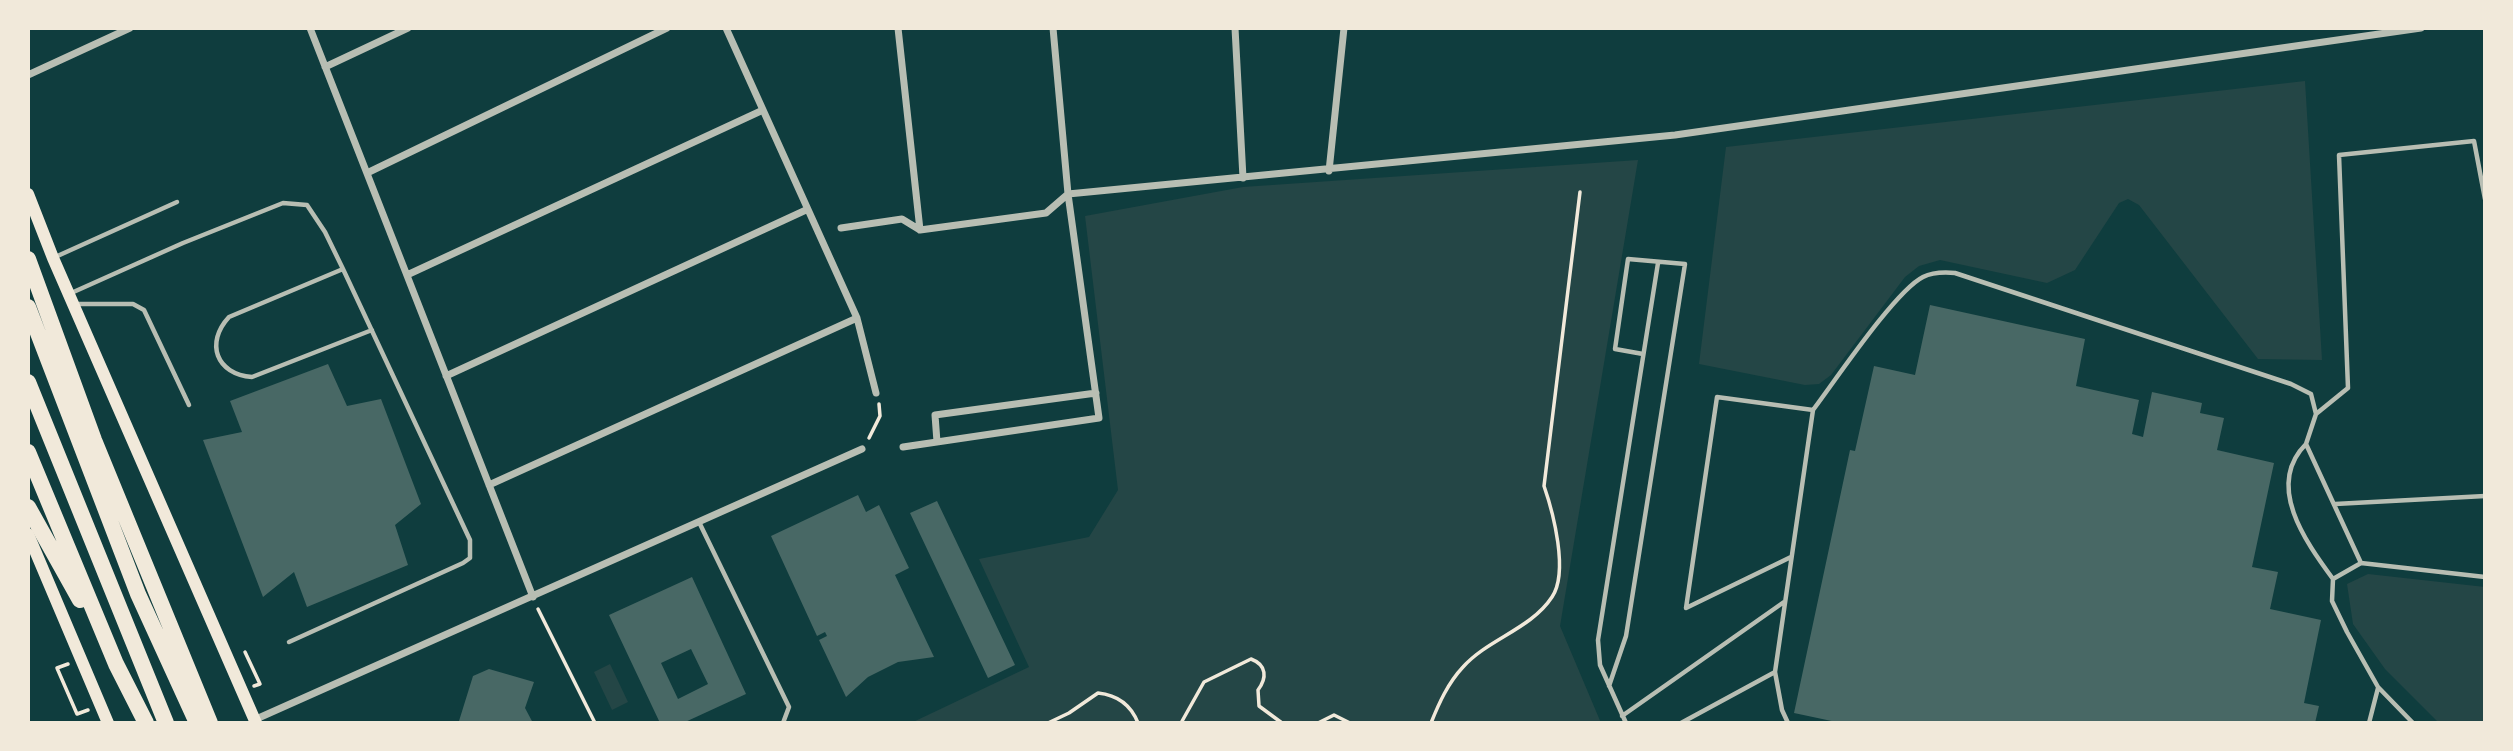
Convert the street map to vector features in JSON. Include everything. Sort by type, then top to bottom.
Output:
[{"type":"highway","points":[[28,259],[94,440],[210,723]]},
{"type":"highway","points":[[28,307],[138,594],[197,723]]},
{"type":"highway","points":[[28,382],[166,723]]},
{"type":"highway","points":[[28,452],[116,664]]},
{"type":"highway","points":[[28,507],[146,723]]},
{"type":"main road","points":[[28,194],[53,258],[255,722]]},
{"type":"main road","points":[[28,534],[108,723]]},
{"type":"street","points":[[28,75],[130,28]]},
{"type":"street","points":[[310,28],[533,597]]},
{"type":"street","points":[[325,67],[408,28]]},
{"type":"street","points":[[367,173],[667,28]]},
{"type":"street","points":[[726,28],[857,318],[876,393]]},
{"type":"street","points":[[898,28],[920,230]]},
{"type":"street","points":[[903,447],[1099,418],[1068,194],[1053,28]]},
{"type":"street","points":[[1234,28],[1243,178]]},
{"type":"street","points":[[1329,171],[1344,28]]},
{"type":"street","points":[[841,228],[902,219],[920,230],[1046,213],[1068,194],[1329,171],[1675,135],[2421,28]]},
{"type":"street","points":[[407,275],[763,110]]},
{"type":"street","points":[[446,376],[806,210]]},
{"type":"street","points":[[489,485],[857,318]]},
{"type":"street","points":[[937,442],[935,415],[1096,393]]},
{"type":"street","points":[[255,722],[862,449]]},
{"type":"lane","points":[[2413,723],[2378,687],[2332,601],[2333,579],[2305,542],[2294,520],[2288,491],[2292,457],[2305,444],[2316,414],[2348,388],[2339,155],[2474,141],[2485,199]]},
{"type":"lane","points":[[53,258],[177,202]]},
{"type":"lane","points":[[71,299],[183,243],[283,202],[307,205],[326,232],[470,540],[470,558],[289,642]]},
{"type":"lane","points":[[1609,686],[1626,636],[1685,264],[1628,259],[1615,349],[1643,354]]},
{"type":"lane","points":[[1626,723],[1600,664],[1598,640],[1658,263]]},
{"type":"lane","points":[[343,269],[229,317],[218,329],[214,343],[223,363],[237,376],[260,375],[372,330]]},
{"type":"lane","points":[[1788,723],[1782,710],[1775,671],[1813,410],[1903,292],[1923,277],[1941,272],[1955,273],[2291,384],[2311,394],[2316,414]]},
{"type":"lane","points":[[71,299],[133,304],[144,310],[189,405]]},
{"type":"lane","points":[[1792,556],[1686,608],[1717,397],[1813,410]]},
{"type":"lane","points":[[2305,444],[2361,563]]},
{"type":"lane","points":[[2335,504],[2485,496]]},
{"type":"lane","points":[[699,522],[789,707],[783,723]]},
{"type":"lane","points":[[2333,579],[2361,563],[2485,578]]},
{"type":"lane","points":[[1622,716],[1785,602]]},
{"type":"lane","points":[[1681,723],[1775,671]]},
{"type":"lane","points":[[2369,723],[2378,687]]},
{"type":"path","points":[[1431,723],[1441,698],[1464,665],[1528,620],[1554,595],[1560,557],[1555,521],[1545,486],[1580,192]]},
{"type":"path","points":[[870,431],[880,416],[876,393]]},
{"type":"path","points":[[533,597],[595,723]]},
{"type":"path","points":[[77,714],[57,668],[81,659]]},
{"type":"path","points":[[1181,723],[1204,682],[1251,659],[1260,663],[1265,672],[1264,682],[1258,690],[1259,706],[1282,723]]},
{"type":"path","points":[[1048,723],[1069,713],[1098,693],[1112,695],[1125,704],[1134,712],[1138,723]]},
{"type":"path","points":[[1318,723],[1334,715],[1350,723]]},
{"type":"shaded area","points":[[2305,81],[2322,360],[2258,359],[2139,205],[2128,199],[2119,203],[2075,270],[2047,283],[1940,260],[1919,266],[1905,277],[1831,375],[1819,384],[1805,385],[1699,364],[1726,147]]},
{"type":"shaded area","points":[[1638,160],[1560,626],[1601,723],[911,723],[1029,667],[979,559],[1089,537],[1118,490],[1085,216],[1243,187]]},
{"type":"shaded area","points":[[2368,574],[2485,587],[2485,723],[2439,723],[2385,669],[2353,624],[2347,584]]},
{"type":"shaded area","points":[[610,664],[628,702],[612,710],[594,672]]},
{"type":"building","points":[[1930,305],[2085,339],[2076,386],[2139,400],[2132,434],[2143,437],[2152,392],[2202,403],[2200,413],[2224,418],[2217,450],[2274,463],[2252,567],[2278,572],[2270,609],[2321,620],[2304,703],[2319,706],[2315,723],[1841,723],[1794,713],[1850,450],[1855,451],[1874,366],[1915,375]]},
{"type":"building","points":[[328,364],[347,406],[381,399],[421,504],[395,525],[408,565],[307,607],[294,572],[263,597],[203,440],[242,432],[230,401]]},
{"type":"building","points":[[858,495],[866,512],[879,505],[909,568],[895,575],[934,657],[898,662],[868,677],[846,697],[819,640],[827,636],[825,632],[817,636],[771,536]]},
{"type":"building","points":[[937,501],[1015,665],[988,678],[910,513]]},
{"type":"building","points":[[692,577],[746,694],[683,723],[660,723],[609,615]],"holes":[[[691,649],[708,684],[678,699],[661,663]]]},
{"type":"building","points":[[489,669],[534,682],[525,708],[533,723],[459,721],[473,676]]}]
